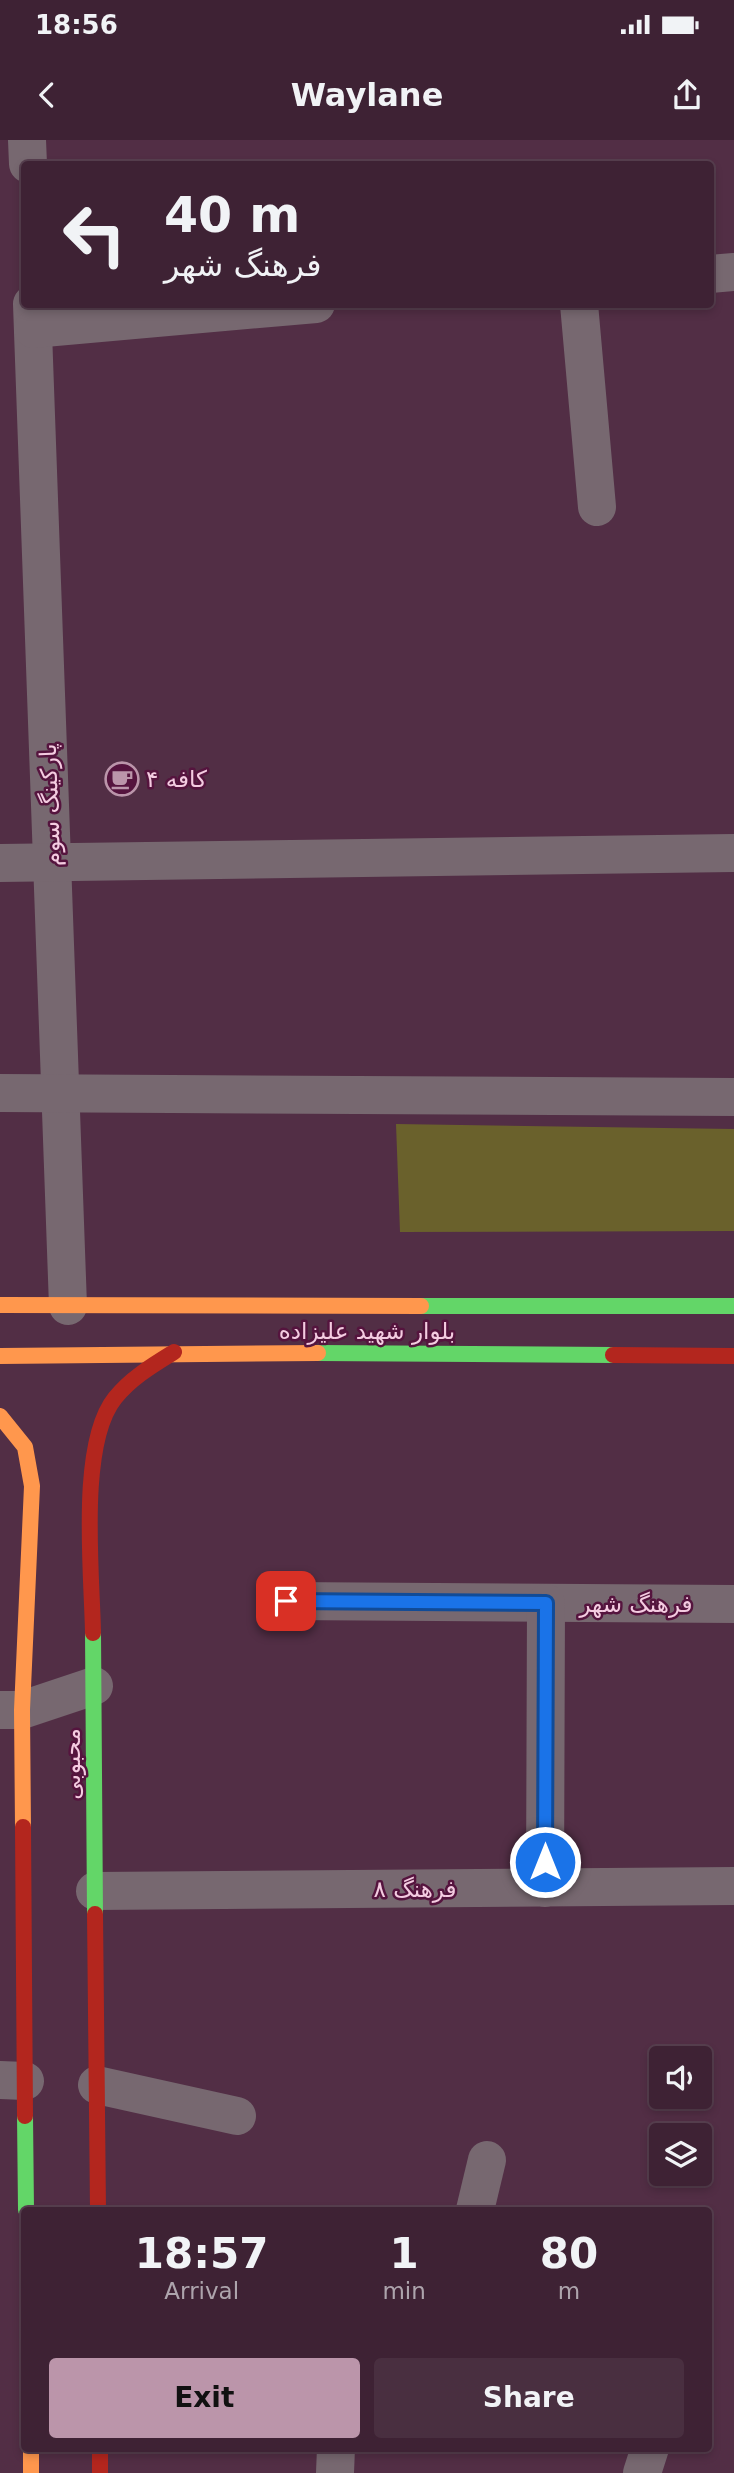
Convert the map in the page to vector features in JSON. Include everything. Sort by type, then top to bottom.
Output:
[{"type":"street","points":[[27,140],[27,161]]},
{"type":"street","points":[[714,274],[734,272]]},
{"type":"street","points":[[33,317],[229,308]]},
{"type":"street","points":[[579,308],[597,507]]},
{"type":"street","name":"پارکینگ سوم","points":[[33,317],[68,1306]]},
{"type":"street","points":[[0,863],[52,860],[734,853]]},
{"type":"street","points":[[0,1093],[734,1097]]},
{"type":"street","name":"بلوار شهید علیزاده","points":[[0,1305],[734,1306]]},
{"type":"street","name":"بلوار شهید علیزاده","points":[[0,1356],[174,1352],[734,1356]]},
{"type":"street","name":"محبوبی","points":[[98,2207],[91,1466],[95,1433],[109,1404],[136,1376],[174,1352]]},
{"type":"street","points":[[0,1416],[15,1430],[29,1452],[32,1486],[11,1710],[13,2081],[26,2207]]},
{"type":"street","name":"فرهنگ شهر","points":[[286,1601],[734,1604]]},
{"type":"street","points":[[545,1888],[546,1603]]},
{"type":"street","points":[[11,1710],[94,1686]]},
{"type":"street","name":"فرهنگ ۸","points":[[95,1892],[734,1886]]},
{"type":"street","points":[[97,2085],[237,2116]]},
{"type":"street","points":[[476,2207],[487,2160]]},
{"type":"street","points":[[30,2452],[31,2473]]},
{"type":"street","points":[[100,2452],[100,2473]]},
{"type":"street","points":[[335,2452],[335,2473]]},
{"type":"street","points":[[642,2473],[649,2452]]},
{"type":"shaded area","points":[[396,1124],[734,1129],[734,1231],[400,1232]]},
{"type":"traffic: fast","points":[[421,1306],[734,1306]]},
{"type":"traffic: fast","points":[[318,1353],[613,1355]]},
{"type":"traffic: fast","points":[[93,1633],[95,1914]]},
{"type":"traffic: fast","points":[[25,2116],[26,2207]]},
{"type":"traffic: slow","points":[[0,1305],[421,1306]]},
{"type":"traffic: slow","points":[[0,1356],[318,1353]]},
{"type":"traffic: slow","points":[[0,1416],[25,1447],[32,1486],[22,1710],[23,1827]]},
{"type":"traffic: slow","points":[[31,2452],[31,2473]]},
{"type":"traffic: jam","points":[[93,1633],[90,1510],[96,1446],[103,1419],[115,1398],[128,1384],[174,1352]]},
{"type":"traffic: jam","points":[[613,1355],[734,1356]]},
{"type":"traffic: jam","points":[[23,1827],[25,2116]]},
{"type":"traffic: jam","points":[[95,1914],[98,2207]]},
{"type":"traffic: jam","points":[[100,2452],[100,2473]]},
{"type":"place","name":"کافه ۴","points":[[122,779]]},
{"type":"route","points":[[286,1601],[546,1603],[545,1862]]}]
